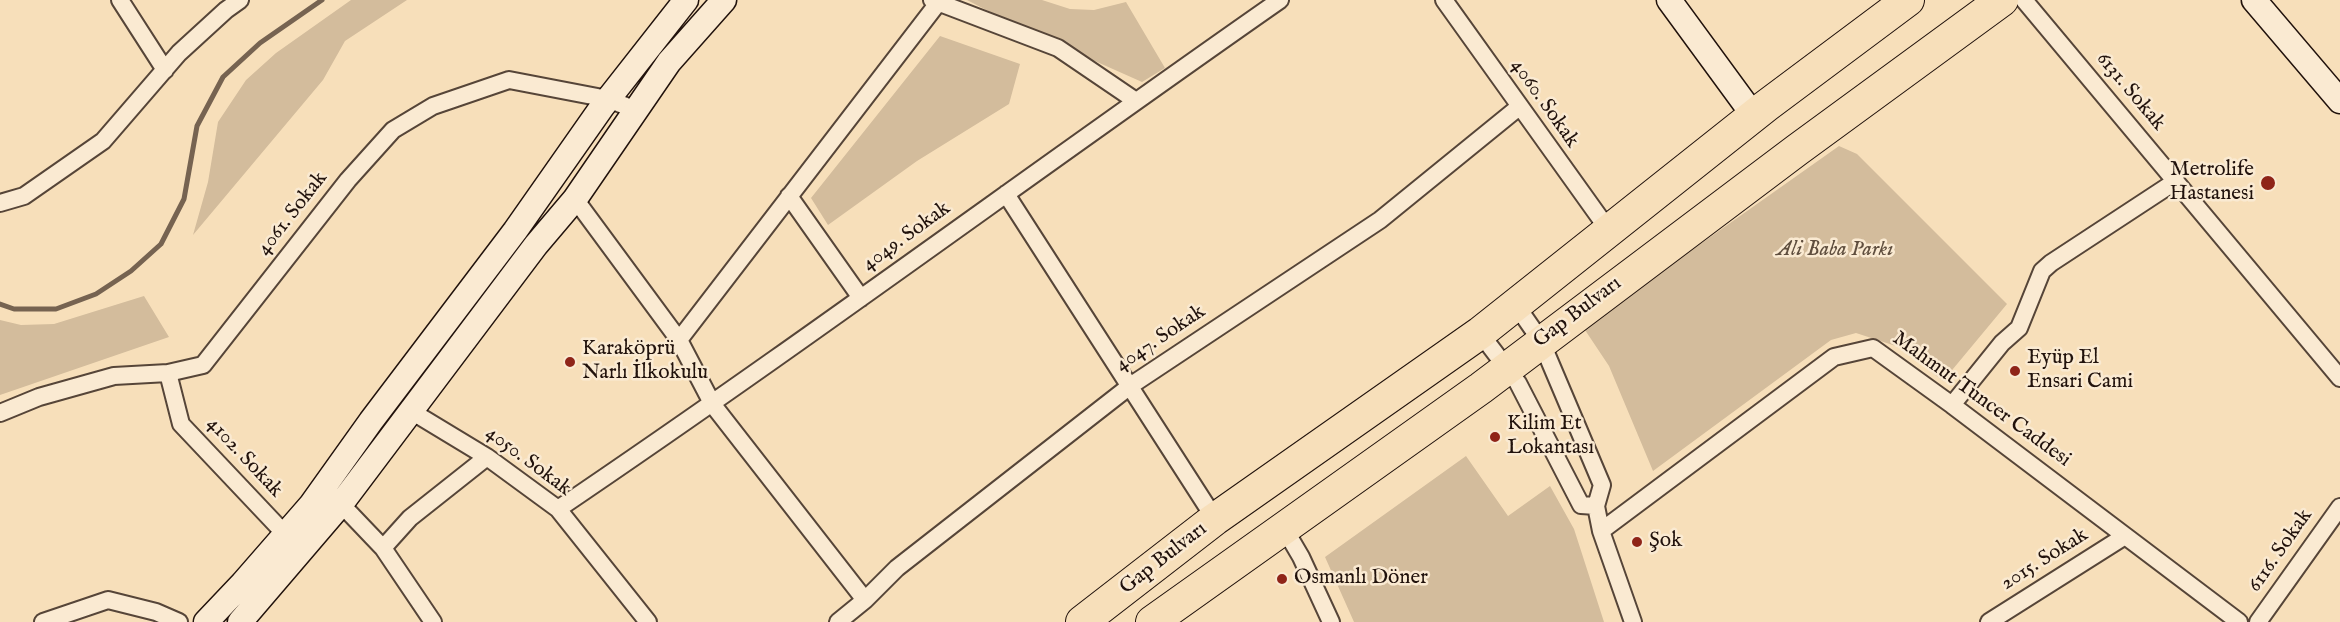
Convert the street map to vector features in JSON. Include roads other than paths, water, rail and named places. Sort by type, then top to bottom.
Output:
[{"type":"highway","name":"Gap Bulvarı","points":[[1082,622],[1215,519],[1480,333],[1754,116],[1908,0]]},
{"type":"highway","name":"Gap Bulvarı","points":[[1152,622],[1481,388],[1541,341],[2002,0]]},
{"type":"main road","points":[[206,622],[310,505],[515,231],[609,99],[686,0]]},
{"type":"main road","points":[[240,622],[341,504],[536,245],[575,199],[669,62],[723,0]]},
{"type":"main road","points":[[1669,0],[1754,116]]},
{"type":"main road","points":[[2256,1],[2336,89]]},
{"type":"street","points":[[120,0],[165,69]]},
{"type":"street","points":[[0,202],[24,196],[103,141],[165,69],[240,0]]},
{"type":"street","name":"4049. Sokak","points":[[558,509],[713,405],[1136,101],[1281,0]]},
{"type":"street","name":"4060. Sokak","points":[[1443,0],[1610,232]]},
{"type":"street","name":"6131. Sokak","points":[[2024,0],[2340,378]]},
{"type":"street","points":[[679,340],[935,1],[1058,48],[1136,101]]},
{"type":"street","name":"4061. Sokak","points":[[0,412],[39,397],[114,375],[168,373],[203,365],[348,180],[393,130],[433,106],[510,80],[609,99],[636,110]]},
{"type":"street","name":"4047. Sokak","points":[[838,622],[865,600],[897,568],[1130,386],[1380,220],[1520,107]]},
{"type":"street","points":[[1952,405],[2002,344],[2019,328],[2042,271],[2176,181]]},
{"type":"street","points":[[1006,194],[1215,519]]},
{"type":"street","points":[[789,196],[861,298]]},
{"type":"street","points":[[575,199],[679,340],[713,405],[865,600]]},
{"type":"street","points":[[1516,305],[1541,341],[1602,485],[1596,506],[1601,531],[1633,622]]},
{"type":"street","points":[[1480,333],[1518,383],[1581,505],[1596,506]]},
{"type":"street","name":"Mahmut Tuncer Caddesi","points":[[1601,531],[1834,357],[1873,348],[2239,622]]},
{"type":"street","name":"4102. Sokak","points":[[168,373],[181,424],[285,534]]},
{"type":"street","name":"4050. Sokak","points":[[411,411],[487,457],[558,509],[648,622]]},
{"type":"street","points":[[383,548],[410,518],[487,457]]},
{"type":"street","points":[[341,504],[383,548],[433,622]]},
{"type":"street","name":"6116. Sokak","points":[[2258,622],[2340,507]]},
{"type":"street","points":[[1284,528],[1301,557],[1331,622]]},
{"type":"street","name":"2015. Sokak","points":[[1989,622],[2125,536]]},
{"type":"street","points":[[43,622],[108,600],[156,612],[179,622]]},
{"type":"waterway","points":[[0,304],[14,309],[56,309],[96,294],[131,271],[161,244],[184,199],[197,126],[223,77],[260,43],[322,0]]},
{"type":"place","name":"Metrolife Hastanesi","points":[[2268,183]]},
{"type":"place","name":"Karaköprü Narlı İlkokulu","points":[[570,362]]},
{"type":"place","name":"Eyüp El Ensari Cami","points":[[2015,371]]},
{"type":"place","name":"Kilim Et Lokantası","points":[[1495,437]]},
{"type":"place","name":"Şok","points":[[1637,542]]},
{"type":"place","name":"Osmanlı Döner","points":[[1282,579]]},
{"type":"park label","name":"Ali Baba Parkı","points":[[1835,251]]}]
